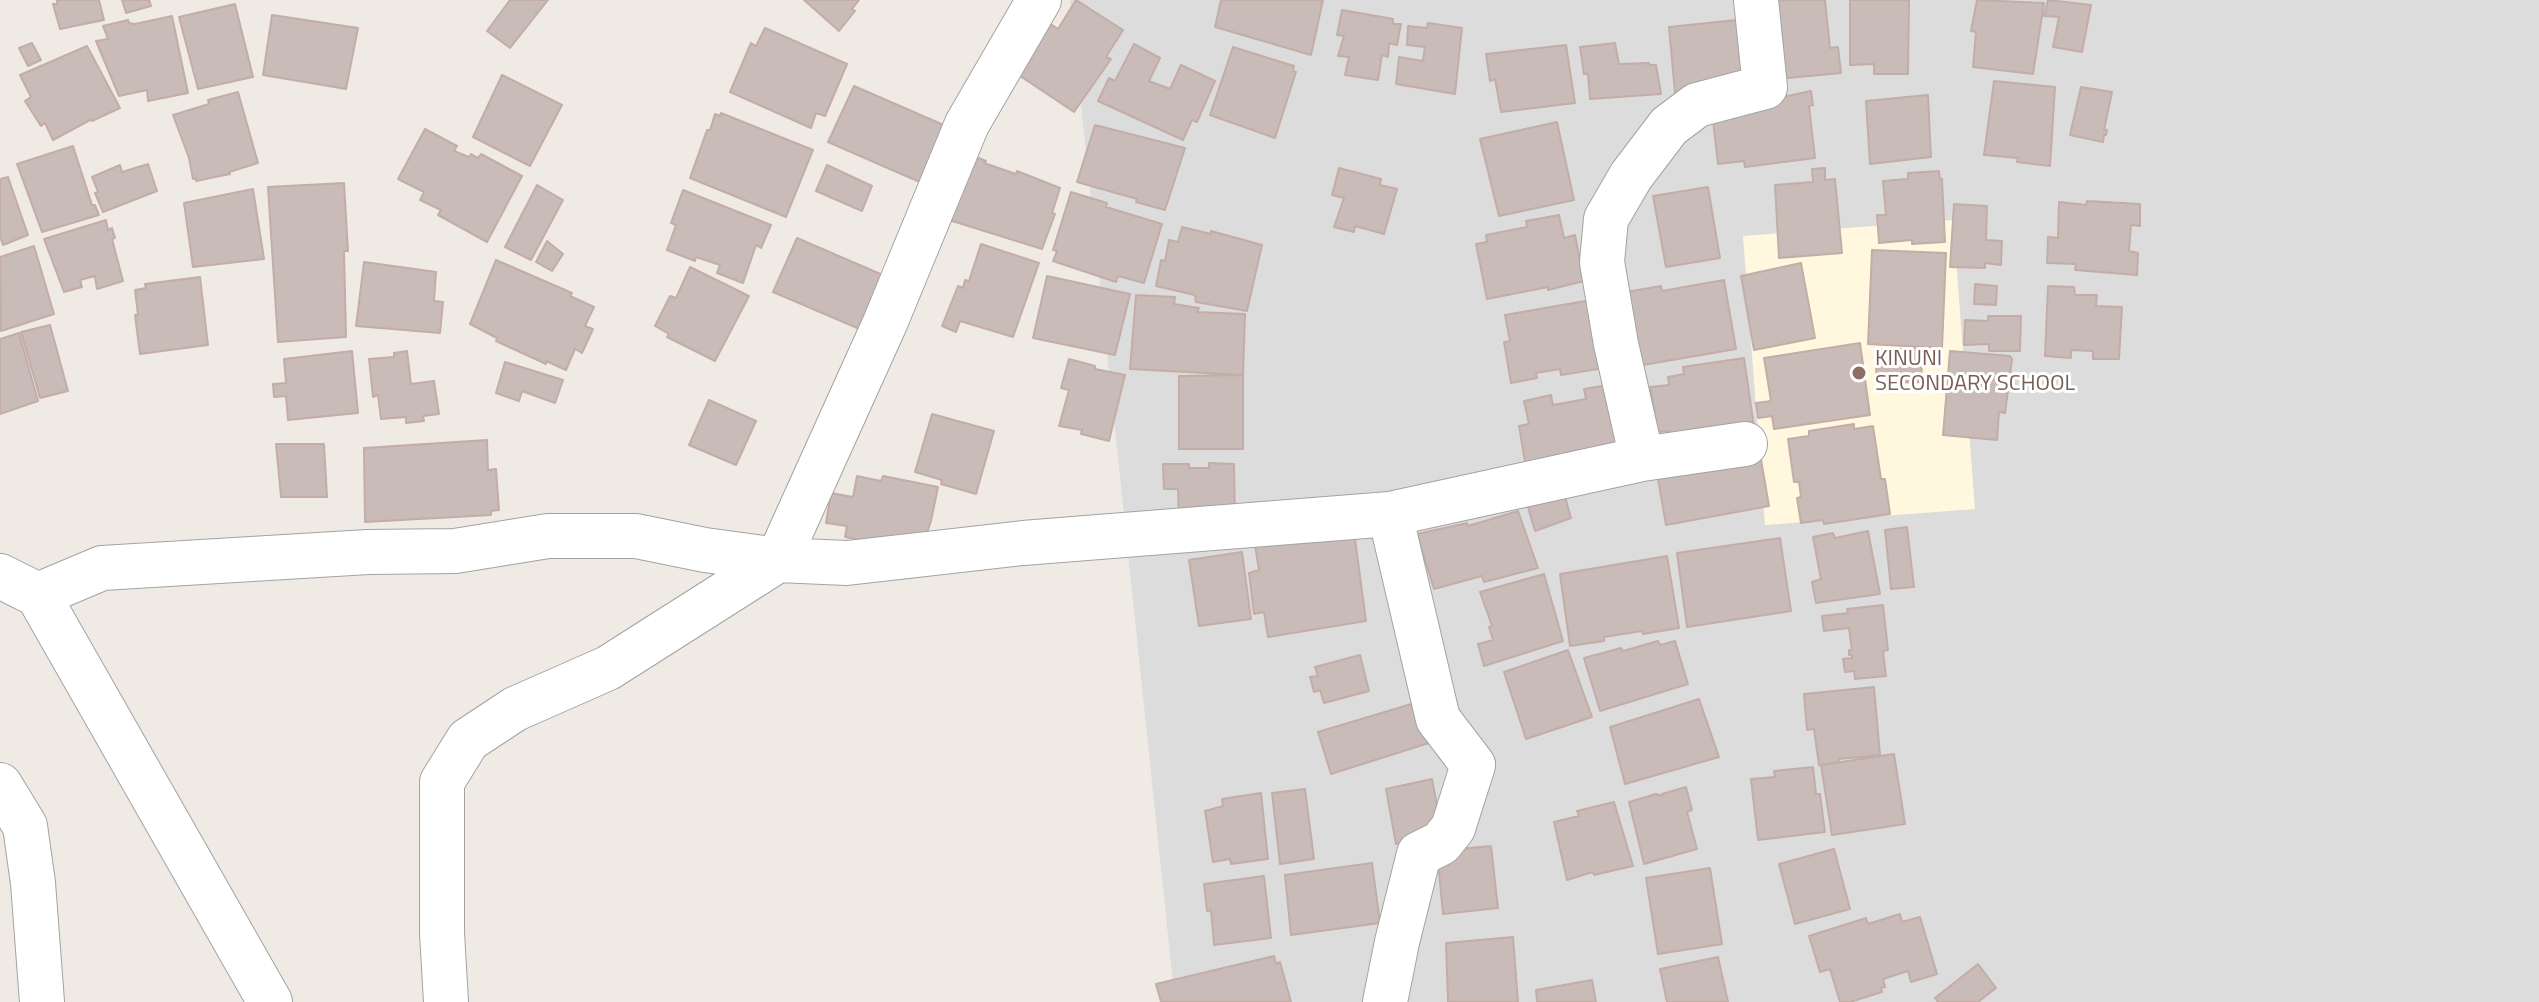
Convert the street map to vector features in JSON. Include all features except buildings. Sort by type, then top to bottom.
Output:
[{"type":"street","points":[[446,1002],[442,933],[442,782],[468,740],[515,709],[608,668],[778,560],[885,323],[967,124],[1039,0]]},
{"type":"street","points":[[1642,459],[1616,344],[1602,262],[1606,219],[1631,176],[1669,126],[1697,105],[1765,87],[1756,0]]},
{"type":"street","points":[[270,1002],[19,586],[102,568],[368,552],[455,551],[548,536],[636,536],[778,560],[847,563],[1023,543],[1390,514],[1642,459],[1745,444]]},
{"type":"street","points":[[1385,1002],[1419,854],[1441,843],[1453,828],[1473,765],[1438,719],[1390,514]]},
{"type":"street","points":[[0,785],[25,826],[33,883],[42,1002]]},
{"type":"shaded area","points":[[1070,0],[2539,0],[2539,1002],[1175,1002]]},
{"type":"shaded area","name":"KINUNI SECONDARY SCHOOL","points":[[1953,220],[1975,509],[1765,525],[1743,236]]},
{"type":"place","name":"KINUNI SECONDARY SCHOOL","points":[[1859,373]]}]
